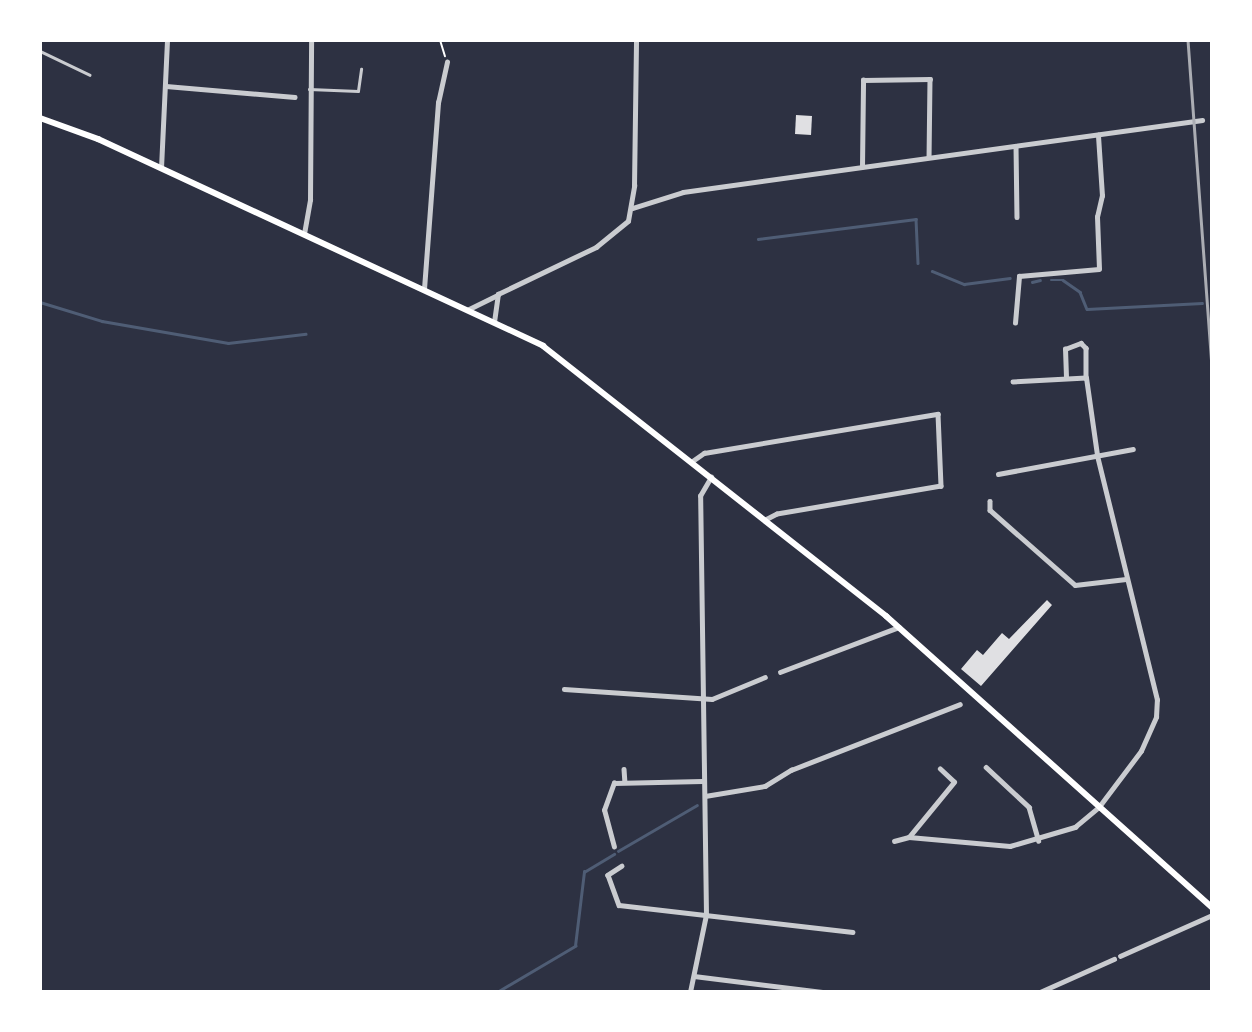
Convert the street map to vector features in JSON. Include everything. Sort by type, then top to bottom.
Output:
[{"type":"main road","points":[[40,118],[60,122],[424,289],[555,355],[899,628],[1212,907]]},
{"type":"street","points":[[161,168],[167,40]]},
{"type":"street","points":[[304,234],[310,201],[311,40]]},
{"type":"street","points":[[467,310],[608,240],[628,220],[633,208],[636,40]]},
{"type":"street","points":[[424,289],[438,103],[447,62]]},
{"type":"street","points":[[862,167],[863,80],[930,79],[929,158]]},
{"type":"street","points":[[166,86],[295,97]]},
{"type":"street","points":[[633,208],[683,192],[1202,120]]},
{"type":"street","points":[[1015,323],[1019,276],[1099,269],[1097,217],[1102,196],[1098,135]]},
{"type":"street","points":[[1016,146],[1017,217]]},
{"type":"street","points":[[494,322],[498,294]]},
{"type":"street","points":[[894,841],[909,837],[986,847],[1039,841],[1075,827],[1098,807],[1141,751],[1156,717],[1157,700],[1097,456],[1086,378],[1086,348],[1081,343],[1069,344],[1065,349],[1066,377]]},
{"type":"street","points":[[1013,382],[1086,378]]},
{"type":"street","points":[[691,462],[704,453],[938,414],[941,486],[777,514],[765,520]]},
{"type":"street","points":[[998,474],[1133,449]]},
{"type":"street","points":[[690,992],[706,915],[700,496],[711,477]]},
{"type":"street","points":[[990,501],[990,510],[1074,585],[1126,579]]},
{"type":"street","points":[[780,672],[899,628]]},
{"type":"street","points":[[564,689],[703,699],[765,677]]},
{"type":"street","points":[[705,796],[765,786],[791,770],[960,704]]},
{"type":"street","points":[[986,767],[1029,807],[1039,841]]},
{"type":"street","points":[[624,769],[625,782]]},
{"type":"street","points":[[909,837],[954,782],[940,769]]},
{"type":"street","points":[[614,847],[604,810],[614,783],[702,781]]},
{"type":"street","points":[[622,866],[608,875],[620,905],[852,932]]},
{"type":"street","points":[[1120,956],[1212,915]]},
{"type":"street","points":[[1040,992],[1114,959]]},
{"type":"street","points":[[694,975],[822,992]]},
{"type":"lane","points":[[40,51],[90,75]]},
{"type":"lane","points":[[310,89],[358,91],[361,69]]},
{"type":"path","points":[[440,40],[447,62]]},
{"type":"building","points":[[796,115],[812,116],[811,135],[795,134]]},
{"type":"building","points":[[1047,600],[1052,605],[981,686],[961,669],[977,650],[983,655],[1002,633],[1009,639]]},
{"type":"waterway","points":[[758,239],[916,219],[918,263]]},
{"type":"waterway","points":[[932,271],[964,284],[1010,278]]},
{"type":"waterway","points":[[1032,282],[1040,280]]},
{"type":"waterway","points":[[1051,280],[1063,280],[1080,292],[1087,309],[1202,303]]},
{"type":"waterway","points":[[40,302],[102,321],[228,343],[305,334]]},
{"type":"waterway","points":[[618,851],[697,805]]},
{"type":"waterway","points":[[497,992],[575,946],[584,872],[614,854]]},
{"type":"railway","points":[[1188,40],[1212,367]]}]
